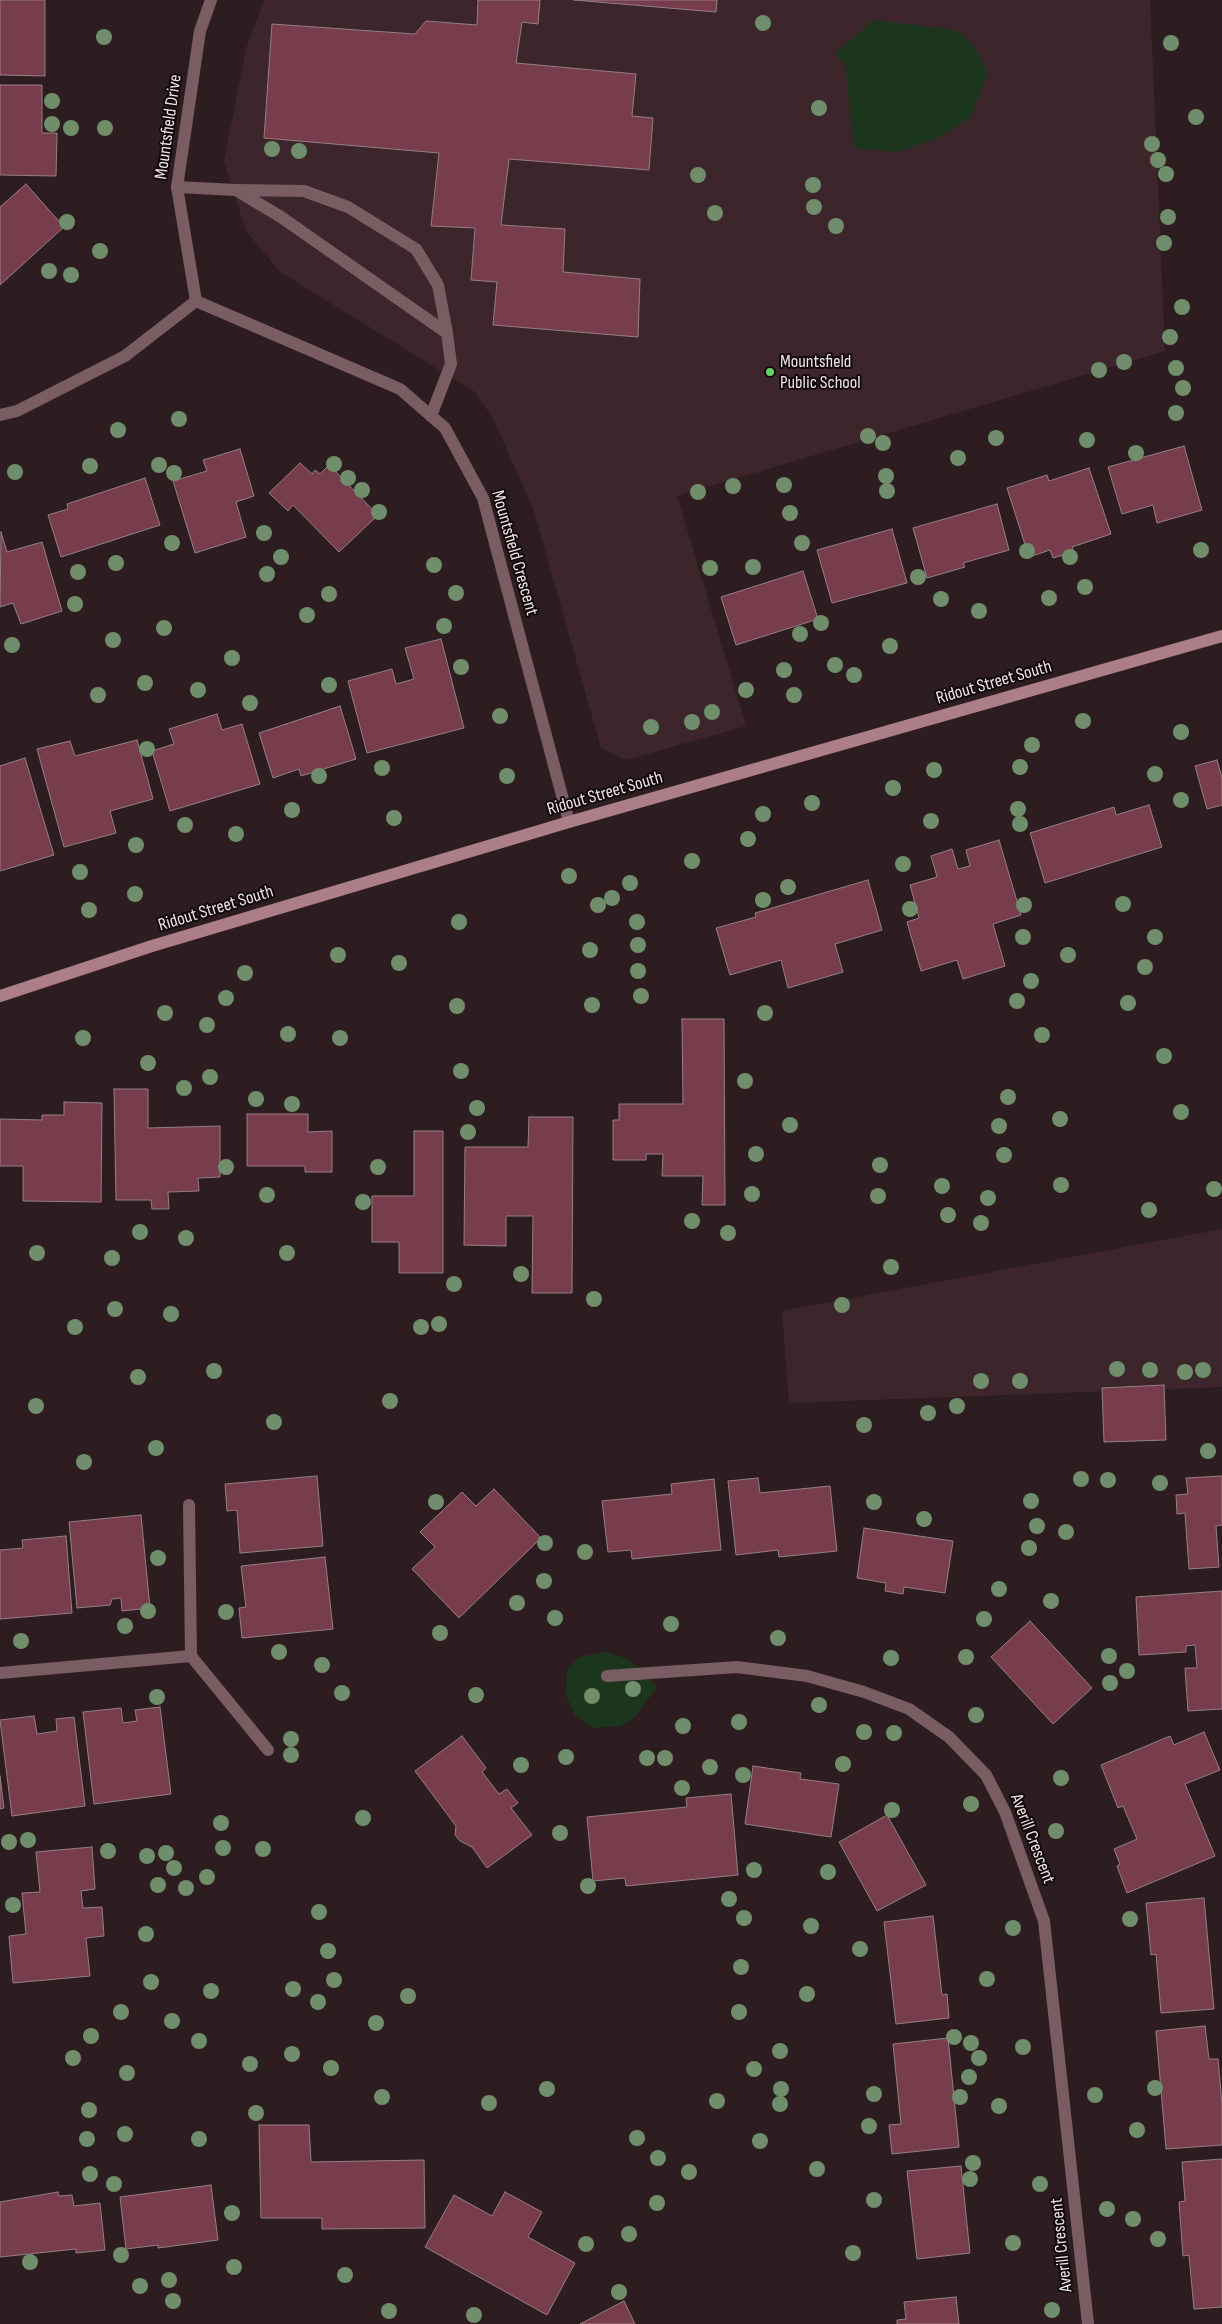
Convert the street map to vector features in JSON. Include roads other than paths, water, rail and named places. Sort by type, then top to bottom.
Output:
[{"type":"street","name":"Mountsfield Drive","points":[[196,301],[177,187],[200,31],[211,0]]},
{"type":"street","points":[[177,187],[304,191],[348,207],[416,249],[438,285],[451,364],[431,416]]},
{"type":"street","points":[[236,190],[281,217],[447,333]]},
{"type":"street","points":[[0,415],[17,411],[125,356],[196,301]]},
{"type":"street","name":"Mountsfield Crescent","points":[[196,301],[400,389],[445,428],[483,498],[569,822]]},
{"type":"street","name":"Ridout Street South","points":[[0,996],[152,946],[569,822],[1222,636]]},
{"type":"street","points":[[189,1505],[191,1656],[268,1750]]},
{"type":"street","points":[[0,1673],[191,1656]]},
{"type":"street","name":"Averill Crescent","points":[[607,1676],[737,1667],[807,1676],[864,1692],[909,1709],[949,1738],[986,1775],[1005,1812],[1044,1921],[1088,2324]]},
{"type":"place","name":"Mountsfield Public School","points":[[770,372]]}]
